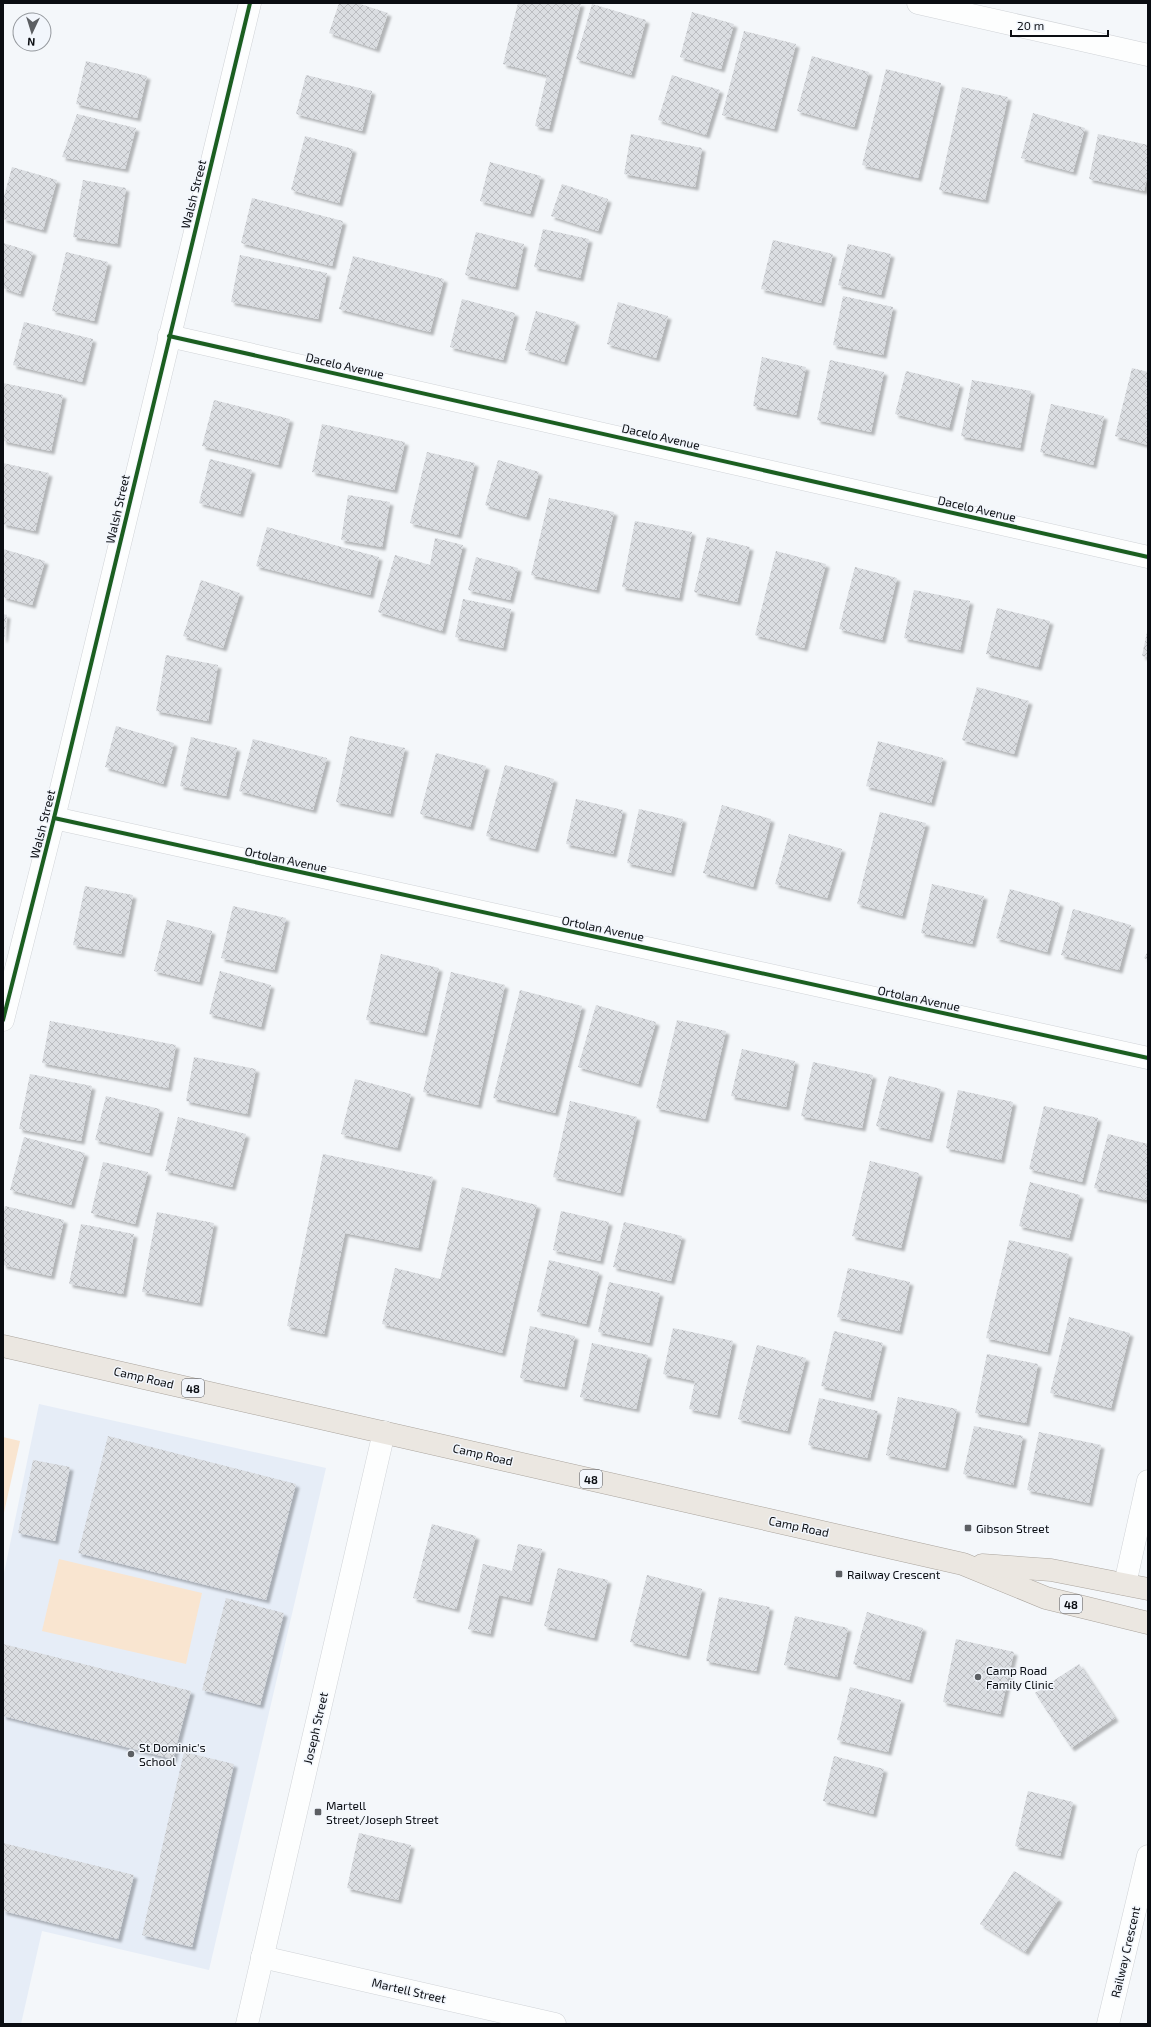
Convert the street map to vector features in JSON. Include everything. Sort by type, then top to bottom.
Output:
[{"type":"main road","name":"Camp Road","points":[[3,1346],[963,1564],[1051,1570],[1148,1589]]},
{"type":"main road","name":"Camp Road","points":[[963,1564],[1046,1598],[1148,1623]]},
{"type":"main road","points":[[1123,1617],[1148,1634]]},
{"type":"street","name":"Walsh Street","points":[[3,1020],[54,818],[250,3]]},
{"type":"street","points":[[918,3],[1148,55]]},
{"type":"street","name":"Dacelo Avenue","points":[[169,336],[1148,557]]},
{"type":"street","name":"Ortolan Avenue","points":[[54,818],[1148,1058]]},
{"type":"street","name":"Joseph Street","points":[[247,2024],[384,1432]]},
{"type":"street","points":[[1125,1584],[1148,1481]]},
{"type":"street","name":"Railway Crescent","points":[[1108,2024],[1148,1856]]},
{"type":"street","name":"Martell Street","points":[[262,1957],[555,2024]]},
{"type":"shaded area","name":"St Dominic's School","points":[[39,1404],[326,1468],[209,1970],[42,1931],[21,2024],[3,2024],[3,1578]]},
{"type":"shaded area","points":[[3,1437],[20,1441],[3,1517]]},
{"type":"shaded area","points":[[59,1559],[202,1593],[186,1664],[42,1631]]},
{"type":"building","points":[[339,3],[357,3],[388,13],[376,49],[329,33]]},
{"type":"building","points":[[518,3],[581,3],[549,129],[535,126],[547,75],[503,64]]},
{"type":"building","points":[[592,4],[646,20],[631,75],[576,59]]},
{"type":"building","points":[[692,12],[734,24],[721,69],[680,57]]},
{"type":"building","points":[[744,31],[796,44],[774,129],[722,115]]},
{"type":"building","points":[[812,56],[869,72],[854,127],[797,111]]},
{"type":"building","points":[[86,61],[147,76],[137,118],[76,104]]},
{"type":"building","points":[[886,69],[941,83],[918,178],[862,165]]},
{"type":"building","points":[[306,75],[372,91],[362,131],[296,114]]},
{"type":"building","points":[[672,75],[720,90],[706,135],[658,120]]},
{"type":"building","points":[[962,87],[1008,97],[985,200],[939,190]]},
{"type":"building","points":[[1033,113],[1085,128],[1073,172],[1021,158]]},
{"type":"building","points":[[77,114],[136,128],[125,169],[62,157]]},
{"type":"building","points":[[631,134],[702,148],[695,187],[624,174]]},
{"type":"building","points":[[1098,134],[1148,145],[1148,174],[1144,191],[1089,179]]},
{"type":"building","points":[[305,136],[353,149],[339,203],[291,190]]},
{"type":"building","points":[[490,162],[541,176],[530,214],[480,201]]},
{"type":"building","points":[[12,167],[57,180],[43,230],[3,219],[3,200]]},
{"type":"building","points":[[83,180],[126,188],[117,244],[73,237]]},
{"type":"building","points":[[562,184],[608,199],[598,231],[551,216]]},
{"type":"building","points":[[252,198],[343,221],[332,266],[241,243]]},
{"type":"building","points":[[543,229],[589,239],[580,278],[534,267]]},
{"type":"building","points":[[476,232],[524,244],[515,287],[465,275]]},
{"type":"building","points":[[773,240],[833,254],[821,303],[761,289]]},
{"type":"building","points":[[3,243],[33,252],[20,294],[3,288]]},
{"type":"building","points":[[848,244],[891,254],[881,295],[838,285]]},
{"type":"building","points":[[66,252],[108,262],[94,321],[52,311]]},
{"type":"building","points":[[240,255],[327,273],[318,319],[231,302]]},
{"type":"building","points":[[353,256],[444,279],[430,332],[339,309]]},
{"type":"building","points":[[843,296],[893,307],[883,355],[833,345]]},
{"type":"building","points":[[462,299],[515,313],[503,360],[450,347]]},
{"type":"building","points":[[618,302],[668,316],[656,358],[607,344]]},
{"type":"building","points":[[536,311],[576,322],[564,362],[525,350]]},
{"type":"building","points":[[24,322],[93,339],[82,382],[13,365]]},
{"type":"building","points":[[762,357],[806,367],[796,415],[753,406]]},
{"type":"building","points":[[830,360],[884,372],[871,432],[817,420]]},
{"type":"building","points":[[1132,368],[1148,372],[1148,445],[1115,436]]},
{"type":"building","points":[[906,371],[960,384],[949,428],[895,414]]},
{"type":"building","points":[[972,380],[1031,391],[1020,448],[961,436]]},
{"type":"building","points":[[3,383],[63,395],[51,451],[3,441]]},
{"type":"building","points":[[214,400],[290,419],[278,465],[202,446]]},
{"type":"building","points":[[1051,404],[1104,416],[1093,465],[1040,452]]},
{"type":"building","points":[[322,424],[405,442],[394,490],[312,472]]},
{"type":"building","points":[[427,452],[475,463],[458,535],[410,523]]},
{"type":"building","points":[[210,459],[252,470],[240,514],[199,503]]},
{"type":"building","points":[[498,460],[539,472],[526,517],[485,505]]},
{"type":"building","points":[[3,463],[49,473],[35,531],[3,524]]},
{"type":"building","points":[[348,495],[390,502],[382,547],[341,540]]},
{"type":"building","points":[[549,498],[614,512],[596,590],[531,575]]},
{"type":"building","points":[[635,521],[692,532],[679,598],[622,587]]},
{"type":"building","points":[[267,527],[379,557],[370,595],[256,566]]},
{"type":"building","points":[[707,537],[750,547],[737,602],[694,592]]},
{"type":"building","points":[[435,538],[463,545],[442,631],[378,612],[395,555],[430,565]]},
{"type":"building","points":[[3,549],[45,561],[32,605],[3,597]]},
{"type":"building","points":[[776,551],[826,564],[804,648],[755,635]]},
{"type":"building","points":[[476,557],[518,568],[510,600],[468,590]]},
{"type":"building","points":[[855,567],[897,578],[882,640],[839,629]]},
{"type":"building","points":[[201,580],[240,593],[223,648],[183,636]]},
{"type":"building","points":[[914,590],[970,601],[960,650],[904,638]]},
{"type":"building","points":[[463,599],[511,609],[503,648],[455,637]]},
{"type":"building","points":[[997,608],[1050,621],[1038,667],[986,654]]},
{"type":"building","points":[[3,614],[7,615],[4,639],[3,639]]},
{"type":"building","points":[[1148,632],[1148,657],[1142,656]]},
{"type":"building","points":[[166,655],[218,665],[208,721],[156,711]]},
{"type":"building","points":[[977,687],[1029,701],[1014,754],[962,740]]},
{"type":"building","points":[[116,726],[174,743],[163,784],[105,767]]},
{"type":"building","points":[[350,736],[405,748],[390,814],[336,802]]},
{"type":"building","points":[[191,737],[237,748],[226,796],[180,786]]},
{"type":"building","points":[[253,739],[327,758],[313,810],[239,791]]},
{"type":"building","points":[[878,741],[943,758],[931,803],[866,786]]},
{"type":"building","points":[[436,753],[486,766],[470,827],[420,814]]},
{"type":"building","points":[[505,765],[554,779],[535,849],[486,836]]},
{"type":"building","points":[[576,799],[623,810],[613,854],[566,844]]},
{"type":"building","points":[[722,805],[771,819],[753,887],[703,873]]},
{"type":"building","points":[[639,809],[683,819],[671,873],[627,863]]},
{"type":"building","points":[[880,812],[926,823],[902,916],[857,904]]},
{"type":"building","points":[[789,834],[842,849],[827,898],[775,884]]},
{"type":"building","points":[[932,884],[984,896],[972,944],[921,933]]},
{"type":"building","points":[[85,886],[133,895],[121,954],[73,945]]},
{"type":"building","points":[[1010,889],[1060,903],[1047,952],[996,938]]},
{"type":"building","points":[[233,906],[286,918],[274,970],[221,958]]},
{"type":"building","points":[[1073,909],[1131,925],[1119,970],[1061,955]]},
{"type":"building","points":[[167,920],[212,931],[199,982],[154,971]]},
{"type":"building","points":[[1148,951],[1148,960],[1144,958]]},
{"type":"building","points":[[381,954],[439,968],[424,1033],[366,1020]]},
{"type":"building","points":[[220,971],[271,985],[261,1027],[209,1014]]},
{"type":"building","points":[[451,972],[505,985],[478,1105],[423,1092]]},
{"type":"building","points":[[520,990],[582,1006],[555,1113],[493,1098]]},
{"type":"building","points":[[596,1005],[656,1022],[638,1084],[578,1067]]},
{"type":"building","points":[[677,1020],[726,1031],[705,1119],[656,1108]]},
{"type":"building","points":[[50,1021],[176,1045],[168,1088],[42,1063]]},
{"type":"building","points":[[742,1049],[795,1061],[786,1107],[731,1096]]},
{"type":"building","points":[[194,1057],[256,1069],[247,1114],[186,1101]]},
{"type":"building","points":[[813,1062],[873,1075],[862,1128],[801,1116]]},
{"type":"building","points":[[30,1074],[92,1086],[81,1141],[19,1129]]},
{"type":"building","points":[[889,1076],[941,1089],[929,1139],[876,1126]]},
{"type":"building","points":[[355,1079],[411,1094],[397,1148],[341,1134]]},
{"type":"building","points":[[958,1090],[1013,1102],[1001,1160],[946,1148]]},
{"type":"building","points":[[106,1096],[160,1109],[149,1153],[95,1140]]},
{"type":"building","points":[[570,1101],[637,1117],[620,1193],[553,1177]]},
{"type":"building","points":[[1044,1106],[1098,1118],[1082,1182],[1029,1169]]},
{"type":"building","points":[[178,1117],[246,1134],[232,1187],[165,1171]]},
{"type":"building","points":[[1108,1134],[1148,1144],[1148,1191],[1146,1200],[1094,1188]]},
{"type":"building","points":[[24,1137],[85,1153],[71,1205],[10,1190]]},
{"type":"building","points":[[323,1154],[433,1177],[418,1248],[345,1233],[324,1334],[287,1326]]},
{"type":"building","points":[[870,1161],[919,1173],[901,1248],[852,1236]]},
{"type":"building","points":[[103,1162],[148,1172],[135,1224],[91,1213]]},
{"type":"building","points":[[1030,1182],[1080,1195],[1069,1238],[1019,1226]]},
{"type":"building","points":[[462,1187],[537,1205],[502,1353],[382,1324],[395,1268],[440,1279]]},
{"type":"building","points":[[5,1206],[64,1220],[51,1276],[3,1265],[3,1216]]},
{"type":"building","points":[[561,1211],[609,1222],[600,1261],[553,1250]]},
{"type":"building","points":[[157,1212],[214,1223],[199,1303],[142,1292]]},
{"type":"building","points":[[624,1222],[682,1236],[671,1281],[613,1267]]},
{"type":"building","points":[[81,1224],[134,1234],[123,1294],[69,1284]]},
{"type":"building","points":[[1009,1240],[1069,1254],[1047,1352],[986,1338]]},
{"type":"building","points":[[549,1260],[599,1272],[586,1324],[537,1312]]},
{"type":"building","points":[[848,1268],[910,1282],[899,1331],[837,1317]]},
{"type":"building","points":[[609,1282],[660,1293],[649,1343],[598,1332]]},
{"type":"building","points":[[1069,1317],[1130,1333],[1111,1408],[1050,1393]]},
{"type":"building","points":[[530,1326],[575,1336],[564,1387],[520,1378]]},
{"type":"building","points":[[673,1328],[733,1341],[717,1415],[689,1409],[695,1381],[663,1374]]},
{"type":"building","points":[[834,1331],[883,1343],[870,1398],[821,1386]]},
{"type":"building","points":[[592,1343],[648,1355],[636,1409],[580,1397]]},
{"type":"building","points":[[757,1345],[806,1358],[787,1431],[738,1419]]},
{"type":"building","points":[[987,1354],[1038,1364],[1026,1423],[975,1413]]},
{"type":"building","points":[[898,1397],[957,1409],[945,1468],[886,1455]]},
{"type":"building","points":[[819,1398],[878,1411],[867,1458],[808,1445]]},
{"type":"building","points":[[974,1426],[1023,1436],[1013,1485],[963,1474]]},
{"type":"building","points":[[1039,1432],[1101,1445],[1089,1503],[1027,1490]]},
{"type":"building","points":[[108,1436],[296,1484],[266,1600],[78,1553]]},
{"type":"building","points":[[33,1460],[70,1467],[55,1541],[18,1533]]},
{"type":"building","points":[[432,1524],[476,1536],[456,1609],[413,1598]]},
{"type":"building","points":[[518,1544],[542,1549],[529,1602],[499,1595],[490,1634],[468,1629],[483,1564],[512,1571]]},
{"type":"building","points":[[558,1568],[608,1580],[594,1638],[544,1626]]},
{"type":"building","points":[[647,1575],[702,1589],[686,1656],[630,1642]]},
{"type":"building","points":[[719,1597],[770,1607],[756,1671],[706,1661]]},
{"type":"building","points":[[226,1598],[284,1613],[260,1705],[202,1690]]},
{"type":"building","points":[[867,1612],[923,1628],[909,1680],[853,1664]]},
{"type":"building","points":[[795,1616],[848,1628],[837,1677],[784,1665]]},
{"type":"building","name":"Camp Road Family Clinic","points":[[956,1639],[1014,1652],[1000,1714],[943,1702]]},
{"type":"building","points":[[3,1644],[191,1691],[173,1759],[3,1716]]},
{"type":"building","points":[[1079,1664],[1115,1718],[1071,1748],[1035,1693]]},
{"type":"building","points":[[850,1687],[901,1700],[888,1752],[837,1740]]},
{"type":"building","points":[[184,1752],[234,1764],[192,1947],[142,1935]]},
{"type":"building","points":[[834,1756],[884,1769],[873,1814],[823,1801]]},
{"type":"building","points":[[1028,1791],[1073,1802],[1060,1856],[1015,1846]]},
{"type":"building","points":[[359,1833],[411,1845],[398,1900],[347,1888]]},
{"type":"building","points":[[3,1843],[134,1875],[118,1939],[3,1911]]},
{"type":"building","points":[[1014,1871],[1059,1899],[1025,1952],[980,1924]]},
{"type":"cycle path","points":[[3,1020],[54,818],[250,3]]},
{"type":"cycle path","points":[[169,336],[1148,557]]},
{"type":"cycle path","points":[[54,818],[1148,1058]]},
{"type":"place","name":"Gibson Street","points":[[968,1528]]},
{"type":"place","name":"Railway Crescent","points":[[839,1574]]},
{"type":"place","name":"Camp Road Family Clinic","points":[[978,1677]]},
{"type":"place","name":"St Dominic's School","points":[[131,1754]]},
{"type":"place","name":"Martell Street/Joseph Street","points":[[318,1812]]}]
